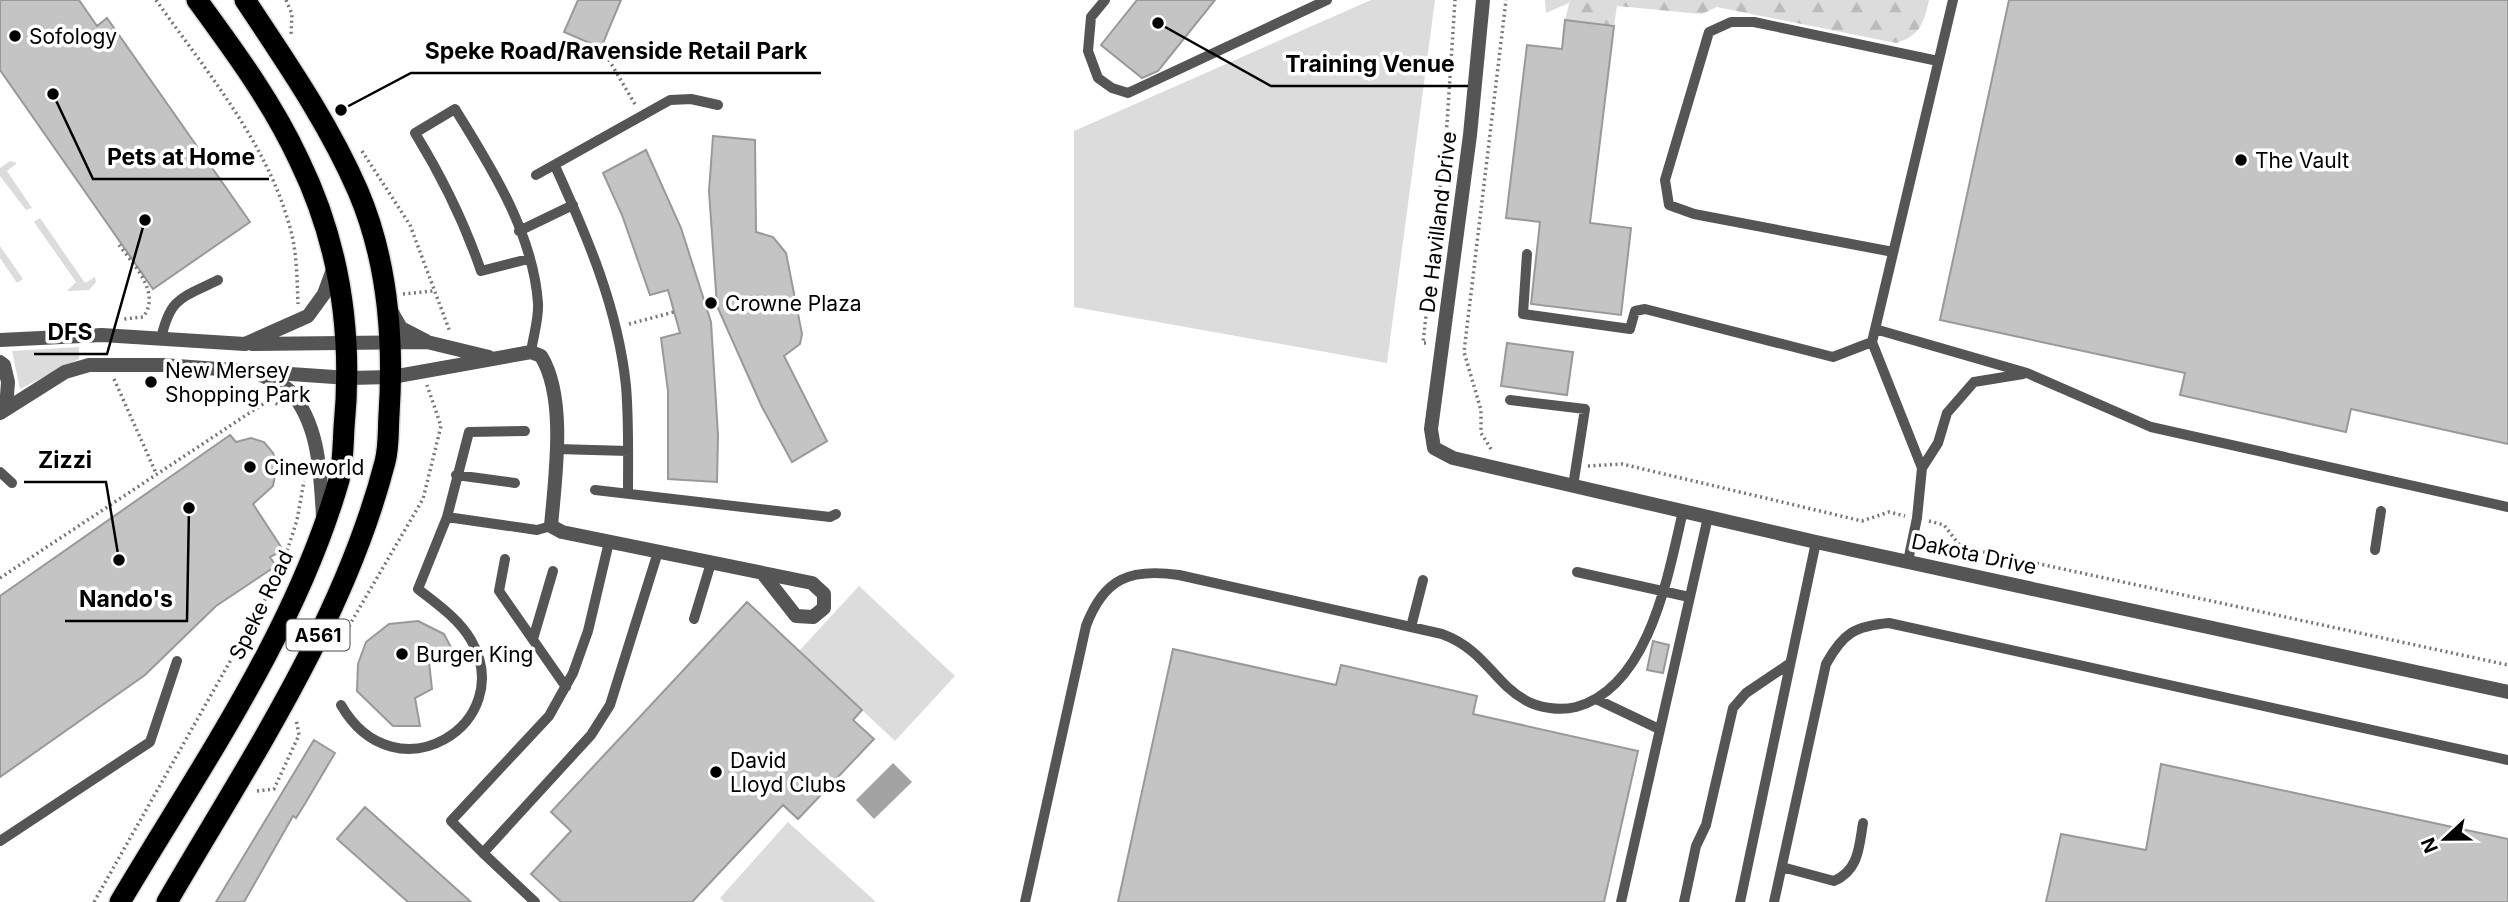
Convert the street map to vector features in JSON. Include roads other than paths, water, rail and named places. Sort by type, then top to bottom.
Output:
[{"type":"highway","name":"Speke Road","points":[[120,902],[262,659],[304,581],[340,478],[349,378],[342,289],[324,221],[300,161],[261,88],[197,0]]},
{"type":"highway","name":"A561","points":[[167,902],[290,690],[355,562],[386,459],[392,377],[386,281],[359,194],[322,117],[245,0]]},
{"type":"street","name":"De Havilland Drive","points":[[1434,448],[1431,429],[1446,331],[1483,0]]},
{"type":"street","points":[[245,344],[308,316],[324,294],[335,263]]},
{"type":"street","points":[[387,305],[401,328],[426,342]]},
{"type":"street","points":[[0,340],[102,335],[245,344],[348,345],[426,342],[493,358]]},
{"type":"street","points":[[3,411],[65,372],[89,365],[254,371],[349,378],[392,377],[531,352],[541,356],[552,381],[557,449],[551,526],[562,532],[763,574]]},
{"type":"street","points":[[0,362],[4,365],[8,382],[3,411]]},
{"type":"street","points":[[254,371],[288,389],[306,416],[320,465],[323,526]]},
{"type":"street","name":"Dakota Drive","points":[[1434,448],[1453,458],[1816,542],[2508,692]]},
{"type":"lane","points":[[1105,0],[1091,17],[1088,51],[1098,78],[1112,88],[1128,93],[1327,0]]},
{"type":"lane","points":[[1923,468],[1872,342],[1953,0]]},
{"type":"lane","points":[[1893,252],[1694,214],[1669,205],[1665,180],[1709,32],[1731,22],[1754,22],[1938,61]]},
{"type":"lane","points":[[536,175],[640,114],[670,100],[691,99],[718,105]]},
{"type":"lane","points":[[528,259],[481,271],[443,180],[415,133],[455,109],[494,172],[519,231],[528,259],[538,305],[531,352]]},
{"type":"lane","points":[[555,166],[596,260],[615,327],[625,385],[628,494]]},
{"type":"lane","points":[[519,231],[573,205]]},
{"type":"lane","points":[[1527,254],[1523,314],[1630,330],[1635,311],[1645,309],[1833,357],[1872,342]]},
{"type":"lane","points":[[161,339],[167,313],[176,302],[218,280]]},
{"type":"lane","points":[[1875,329],[2026,373],[2151,427],[2508,507]]},
{"type":"lane","points":[[1909,561],[1923,468],[1938,443],[1947,414],[1974,382],[2026,373]]},
{"type":"lane","points":[[1510,400],[1585,409],[1573,486]]},
{"type":"lane","points":[[341,705],[352,723],[374,742],[408,751],[443,740],[473,716],[484,683],[472,641],[449,613],[418,589],[447,517],[469,432],[525,431]]},
{"type":"lane","points":[[557,449],[628,451]]},
{"type":"lane","points":[[0,472],[12,483]]},
{"type":"lane","points":[[456,475],[515,482]]},
{"type":"lane","points":[[595,490],[830,517],[835,514]]},
{"type":"lane","points":[[1025,902],[1086,626],[1097,602],[1114,583],[1132,574],[1152,571],[1179,575],[1460,640],[1523,699],[1570,709],[1596,699],[1622,680],[1636,661],[1661,591],[1683,511]]},
{"type":"lane","points":[[2375,550],[2381,511]]},
{"type":"lane","points":[[447,517],[537,530],[551,526]]},
{"type":"lane","points":[[1621,902],[1708,517]]},
{"type":"lane","points":[[534,902],[451,821],[549,716],[566,687],[588,631],[609,542]]},
{"type":"lane","points":[[1740,902],[1816,542]]},
{"type":"lane","points":[[483,853],[591,735],[610,705],[626,664],[659,552]]},
{"type":"lane","points":[[505,559],[499,591],[566,687]]},
{"type":"lane","points":[[694,619],[711,563]]},
{"type":"lane","points":[[533,639],[553,570]]},
{"type":"lane","points":[[1577,572],[1689,597]]},
{"type":"lane","points":[[1411,627],[1423,580]]},
{"type":"lane","points":[[1774,902],[1826,664],[1839,641],[1864,625],[1889,623],[2508,760]]},
{"type":"lane","points":[[0,841],[150,742],[177,661]]},
{"type":"lane","points":[[1684,902],[1696,846],[1706,825],[1733,708],[1746,693],[1789,664]]},
{"type":"lane","points":[[1596,699],[1659,729]]},
{"type":"lane","points":[[1782,867],[1835,881],[1843,877],[1856,863],[1864,823]]},
{"type":"place","name":"Training Venue","points":[[1158,23]]},
{"type":"place","name":"Sofology","points":[[15,36]]},
{"type":"place","name":"Pets at Home","points":[[53,94]]},
{"type":"place","name":"Speke Road/Ravenside Retail Park","points":[[341,110]]},
{"type":"place","name":"The Vault","points":[[2241,160]]},
{"type":"place","name":"DFS","points":[[145,220]]},
{"type":"place","name":"Crowne Plaza","points":[[711,303]]},
{"type":"place","name":"New Mersey Shopping Park","points":[[151,382]]},
{"type":"place","name":"Cineworld","points":[[250,467]]},
{"type":"place","name":"Nando's","points":[[189,508]]},
{"type":"place","name":"Zizzi","points":[[119,560]]},
{"type":"place","name":"Burger King","points":[[402,654]]},
{"type":"place","name":"David Lloyd Clubs","points":[[716,772]]}]
